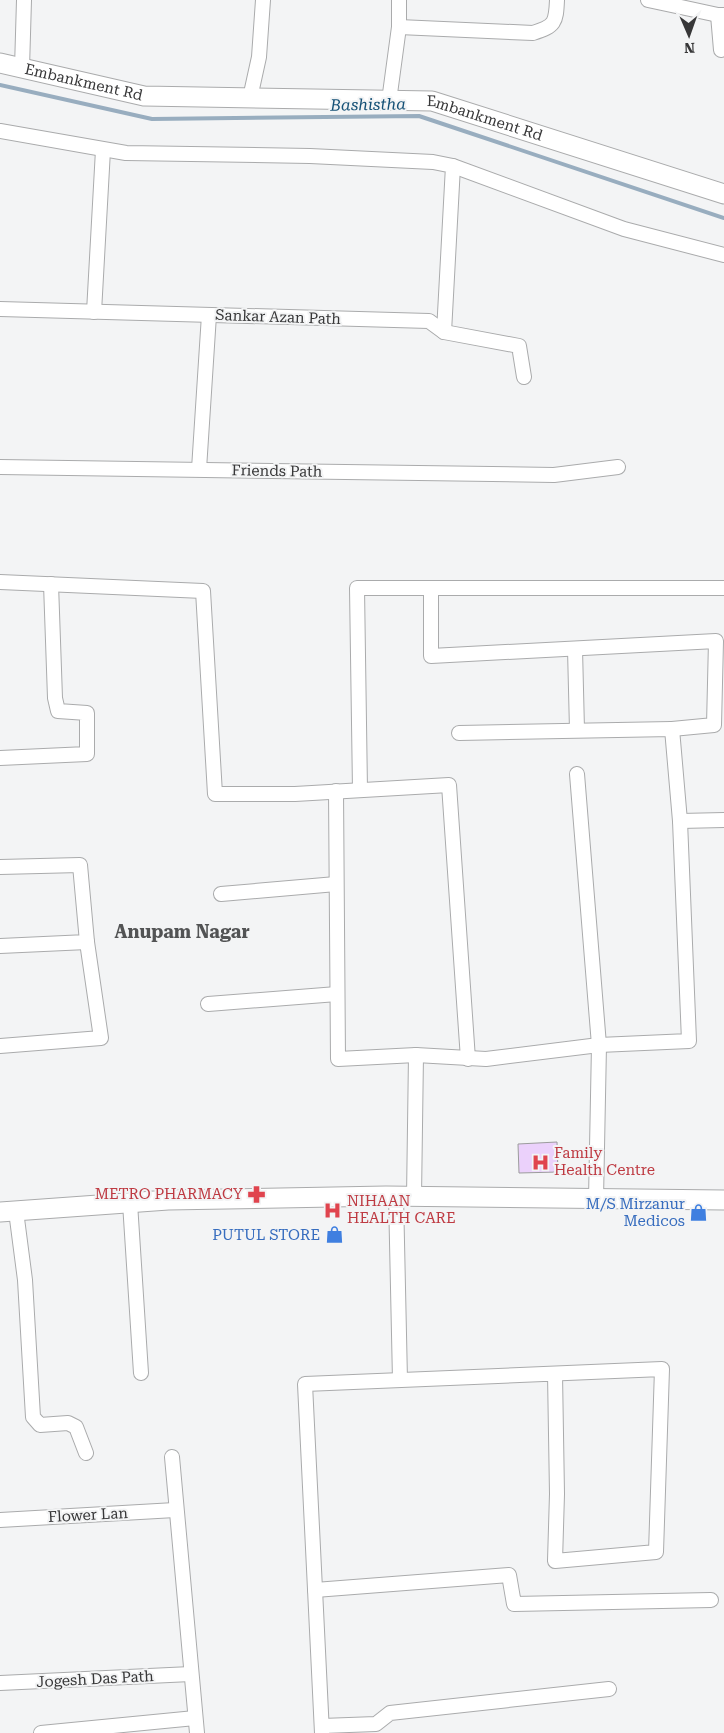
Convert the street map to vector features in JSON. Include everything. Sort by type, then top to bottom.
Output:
[{"type":"street","points":[[22,68],[24,0]]},
{"type":"street","points":[[250,98],[258,57],[263,0]]},
{"type":"street","points":[[389,100],[399,27],[399,0]]},
{"type":"street","points":[[399,27],[533,33],[549,28],[555,21],[557,0]]},
{"type":"street","points":[[648,0],[721,15],[721,50]]},
{"type":"street","name":"Embankment Rd","points":[[0,63],[144,96],[432,101],[724,194]]},
{"type":"street","points":[[0,130],[126,154],[310,156],[433,162],[453,166],[624,229],[724,254]]},
{"type":"street","points":[[94,312],[103,150]]},
{"type":"street","points":[[444,332],[453,166]]},
{"type":"street","name":"Sankar Azan Path","points":[[0,309],[429,321],[444,332],[519,346],[524,377]]},
{"type":"street","points":[[199,469],[209,315]]},
{"type":"street","name":"Friends Path","points":[[0,468],[199,469],[554,476],[618,467]]},
{"type":"street","points":[[0,582],[203,591],[215,794],[336,791],[449,785],[468,1059]]},
{"type":"street","points":[[0,758],[87,754],[87,712],[58,711],[55,698],[50,584]]},
{"type":"street","points":[[360,790],[358,588],[724,588]]},
{"type":"street","points":[[431,588],[431,656],[716,641],[714,725],[672,729],[459,733]]},
{"type":"street","points":[[575,649],[577,730]]},
{"type":"street","points":[[336,791],[338,1059],[416,1055],[486,1059],[599,1045],[689,1041],[680,821],[672,729]]},
{"type":"street","points":[[577,774],[599,1045],[596,1199]]},
{"type":"street","points":[[680,821],[724,820]]},
{"type":"street","points":[[0,867],[80,865],[87,942],[101,1038],[0,1046]]},
{"type":"street","points":[[220,894],[336,884]]},
{"type":"street","points":[[0,946],[87,942]]},
{"type":"street","points":[[208,1004],[337,994]]},
{"type":"street","points":[[400,1380],[405,1197],[416,1055]]},
{"type":"street","points":[[86,1453],[76,1427],[68,1423],[40,1425],[32,1417],[25,1280],[8,1211],[130,1203],[405,1197],[724,1200]]},
{"type":"street","points":[[130,1203],[141,1373]]},
{"type":"street","points":[[555,1374],[557,1494],[555,1562],[656,1552],[662,1369],[305,1384],[322,1730],[376,1724],[383,1726],[390,1713],[609,1689]]},
{"type":"street","points":[[172,1457],[175,1510],[197,1733]]},
{"type":"street","name":"Flower Lan","points":[[0,1520],[175,1510]]},
{"type":"street","points":[[315,1590],[509,1575],[514,1604],[711,1600]]},
{"type":"street","name":"Jogesh Das Path","points":[[0,1683],[191,1674]]},
{"type":"street","points":[[42,1733],[195,1718]]},
{"type":"building","points":[[557,1142],[558,1172],[519,1173],[518,1144]]},
{"type":"waterway","name":"Bashistha","points":[[0,85],[152,119],[419,116],[724,218]]},
{"type":"place","name":"Family Health Centre","points":[[540,1162]]},
{"type":"place","name":"METRO PHARMACY","points":[[257,1194]]},
{"type":"place","name":"NIHAAN HEALTH CARE","points":[[333,1210]]},
{"type":"place","name":"M/S Mirzanur Medicos","points":[[699,1213]]},
{"type":"place","name":"PUTUL STORE","points":[[334,1235]]},
{"type":"district","name":"Anupam Nagar","points":[[182,932]]}]
